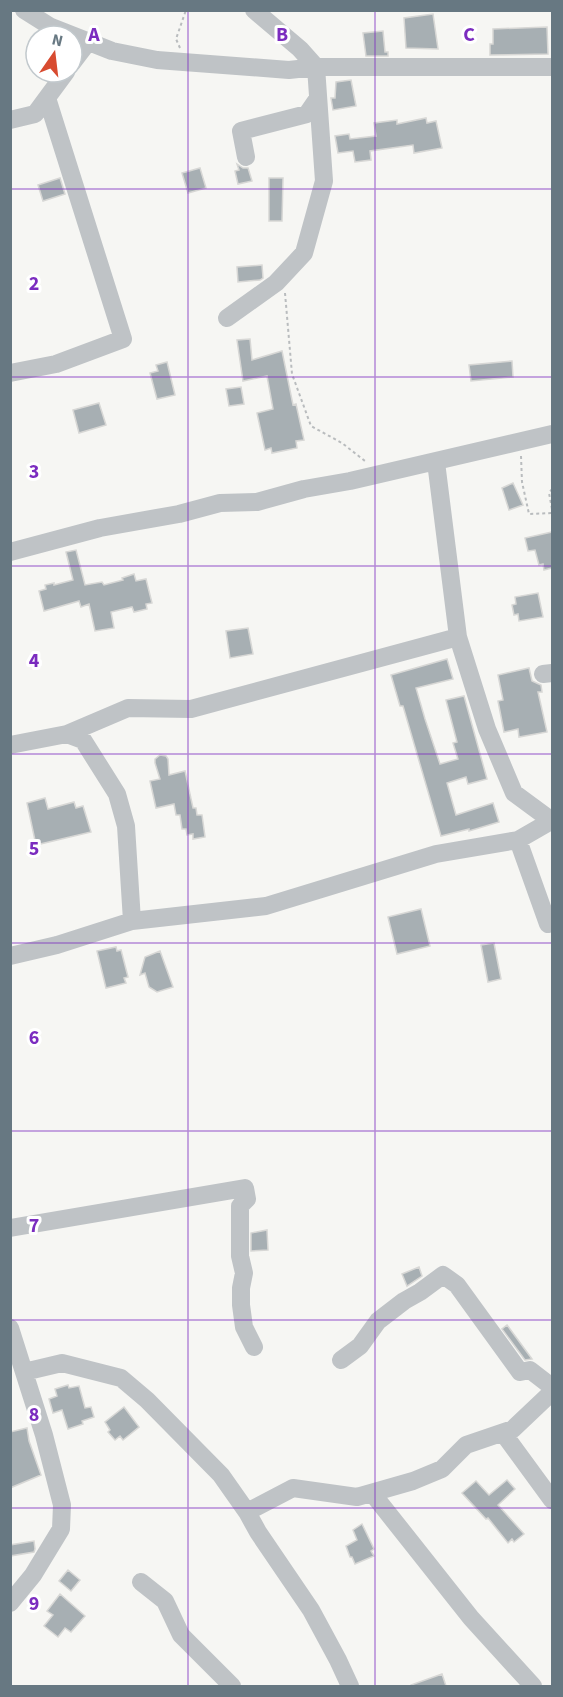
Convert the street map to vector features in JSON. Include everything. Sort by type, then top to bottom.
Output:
[{"type":"street","points":[[24,10],[51,27],[88,42],[112,51],[157,60],[289,70],[316,67],[552,67]]},
{"type":"street","points":[[227,318],[276,283],[304,253],[324,181],[316,67],[300,49],[254,10]]},
{"type":"street","points":[[84,47],[88,42]]},
{"type":"street","points":[[10,120],[35,114],[57,84]]},
{"type":"street","points":[[10,373],[57,364],[123,339],[47,98]]},
{"type":"street","points":[[246,157],[241,131],[307,114],[318,98]]},
{"type":"street","points":[[10,552],[100,528],[179,514],[220,503],[257,502],[304,489],[436,462],[552,434]]},
{"type":"street","points":[[10,956],[57,945],[132,921],[266,906],[436,854],[518,840],[552,821],[514,793],[488,729],[458,637],[436,462]]},
{"type":"street","points":[[10,745],[67,734],[128,708],[191,709],[458,637]]},
{"type":"street","points":[[67,734],[83,740],[117,794],[126,826],[132,921]]},
{"type":"street","points":[[518,840],[548,924]]},
{"type":"street","points":[[10,1228],[245,1188],[247,1199],[240,1206],[240,1256],[244,1274],[241,1305],[244,1327],[254,1347]]},
{"type":"street","points":[[341,1360],[360,1346],[378,1321],[443,1275],[457,1285],[520,1372],[530,1370],[552,1387]]},
{"type":"street","points":[[10,1328],[44,1435],[62,1505],[61,1528],[33,1575],[10,1603]]},
{"type":"street","points":[[24,1372],[62,1363],[122,1378],[147,1400],[220,1476],[247,1512],[311,1610],[350,1686]]},
{"type":"street","points":[[247,1512],[293,1488],[357,1497],[413,1481],[442,1469],[466,1445],[513,1430],[552,1392]]},
{"type":"street","points":[[503,1432],[552,1500]]},
{"type":"street","points":[[372,1493],[471,1618],[532,1686]]},
{"type":"street","points":[[141,1582],[165,1601],[181,1635],[232,1686]]},
{"type":"path","points":[[185,62],[177,39],[186,10]]},
{"type":"path","points":[[283,276],[292,374],[304,412],[311,426],[342,443],[381,474]]},
{"type":"path","points":[[521,441],[522,482],[530,514],[552,511],[549,492],[552,489]]},
{"type":"building","points":[[433,14],[438,49],[406,48],[404,18]]},
{"type":"building","points":[[547,27],[548,54],[490,55],[493,29]]},
{"type":"building","points":[[383,31],[385,52],[388,52],[388,56],[366,56],[363,33]]},
{"type":"building","points":[[351,80],[356,106],[333,110],[331,98],[335,98],[336,82]]},
{"type":"building","points":[[426,118],[427,123],[436,121],[442,148],[414,153],[413,145],[370,151],[371,160],[355,162],[353,151],[338,153],[335,136],[349,134],[350,139],[376,136],[374,123],[397,120],[397,124]]},
{"type":"building","points":[[237,164],[248,168],[252,181],[238,184],[235,171],[239,170]]},
{"type":"building","points":[[200,168],[206,188],[188,193],[182,173]]},
{"type":"building","points":[[60,178],[65,194],[43,201],[38,185]]},
{"type":"building","points":[[269,178],[283,178],[282,221],[269,221]]},
{"type":"building","points":[[262,265],[263,278],[238,282],[237,267]]},
{"type":"building","points":[[250,339],[252,360],[282,351],[293,405],[296,404],[304,440],[296,441],[297,448],[272,453],[271,448],[265,450],[257,413],[273,409],[267,376],[243,381],[237,340]]},
{"type":"building","points":[[512,361],[513,377],[471,381],[469,365]]},
{"type":"building","points":[[167,362],[175,395],[157,399],[150,373],[158,371],[156,365]]},
{"type":"building","points":[[241,387],[244,404],[229,406],[226,389]]},
{"type":"building","points":[[99,403],[106,425],[79,433],[73,410]]},
{"type":"building","points":[[513,483],[523,505],[509,510],[502,488]]},
{"type":"building","points":[[552,532],[552,568],[544,570],[543,564],[539,565],[535,550],[528,551],[525,538]]},
{"type":"building","points":[[76,550],[85,585],[102,582],[104,585],[123,580],[122,578],[134,574],[136,581],[146,579],[152,603],[146,604],[147,609],[134,612],[132,607],[111,612],[114,628],[95,631],[89,604],[81,607],[79,601],[44,611],[39,591],[46,589],[45,585],[73,580],[66,552]]},
{"type":"building","points":[[538,593],[543,617],[519,621],[518,614],[514,615],[512,605],[516,604],[515,597]]},
{"type":"building","points":[[248,628],[253,654],[230,658],[226,631]]},
{"type":"building","points":[[447,659],[453,679],[416,688],[425,719],[440,764],[458,759],[453,743],[457,742],[446,700],[464,696],[487,779],[468,784],[466,777],[447,783],[456,815],[493,803],[499,822],[441,836],[403,706],[400,706],[391,675]]},
{"type":"building","points":[[529,668],[532,681],[541,685],[542,692],[538,692],[547,732],[519,737],[518,729],[504,732],[498,701],[503,700],[498,675]]},
{"type":"building","points":[[160,755],[168,759],[169,775],[185,771],[193,808],[196,808],[197,815],[202,815],[205,837],[193,839],[193,834],[187,835],[186,829],[182,829],[180,815],[176,815],[174,804],[156,808],[150,781],[160,779],[155,759]]},
{"type":"building","points":[[45,798],[48,809],[74,802],[76,808],[83,806],[91,832],[36,845],[27,803]]},
{"type":"building","points":[[421,909],[430,946],[397,954],[388,917]]},
{"type":"building","points":[[494,943],[501,979],[488,982],[481,945]]},
{"type":"building","points":[[116,947],[117,951],[121,950],[128,977],[124,978],[126,983],[106,988],[97,951]]},
{"type":"building","points":[[160,951],[173,987],[157,992],[149,987],[145,973],[140,975],[145,957]]},
{"type":"building","points":[[267,1230],[268,1250],[251,1251],[251,1233]]},
{"type":"building","points":[[419,1267],[422,1276],[407,1286],[402,1274]]},
{"type":"building","points":[[507,1325],[532,1359],[525,1360],[502,1329]]},
{"type":"building","points":[[68,1385],[69,1388],[79,1386],[85,1408],[91,1407],[94,1417],[68,1429],[62,1410],[53,1413],[49,1399],[57,1396],[55,1389]]},
{"type":"building","points":[[124,1407],[139,1427],[123,1440],[120,1436],[115,1440],[108,1432],[110,1430],[105,1422]]},
{"type":"building","points":[[27,1428],[41,1475],[10,1488],[10,1432]]},
{"type":"building","points":[[507,1480],[515,1489],[498,1505],[524,1534],[514,1542],[512,1539],[508,1543],[488,1518],[486,1519],[462,1493],[476,1481],[489,1495]]},
{"type":"building","points":[[362,1524],[374,1549],[371,1551],[374,1556],[355,1564],[346,1546],[357,1540],[353,1530]]},
{"type":"building","points":[[34,1541],[34,1552],[10,1556],[10,1545]]},
{"type":"building","points":[[68,1570],[80,1580],[71,1591],[59,1581]]},
{"type":"building","points":[[60,1594],[85,1616],[71,1632],[65,1628],[58,1637],[44,1626],[53,1615],[47,1611]]},
{"type":"building","points":[[442,1674],[446,1686],[411,1686],[411,1685]]}]
